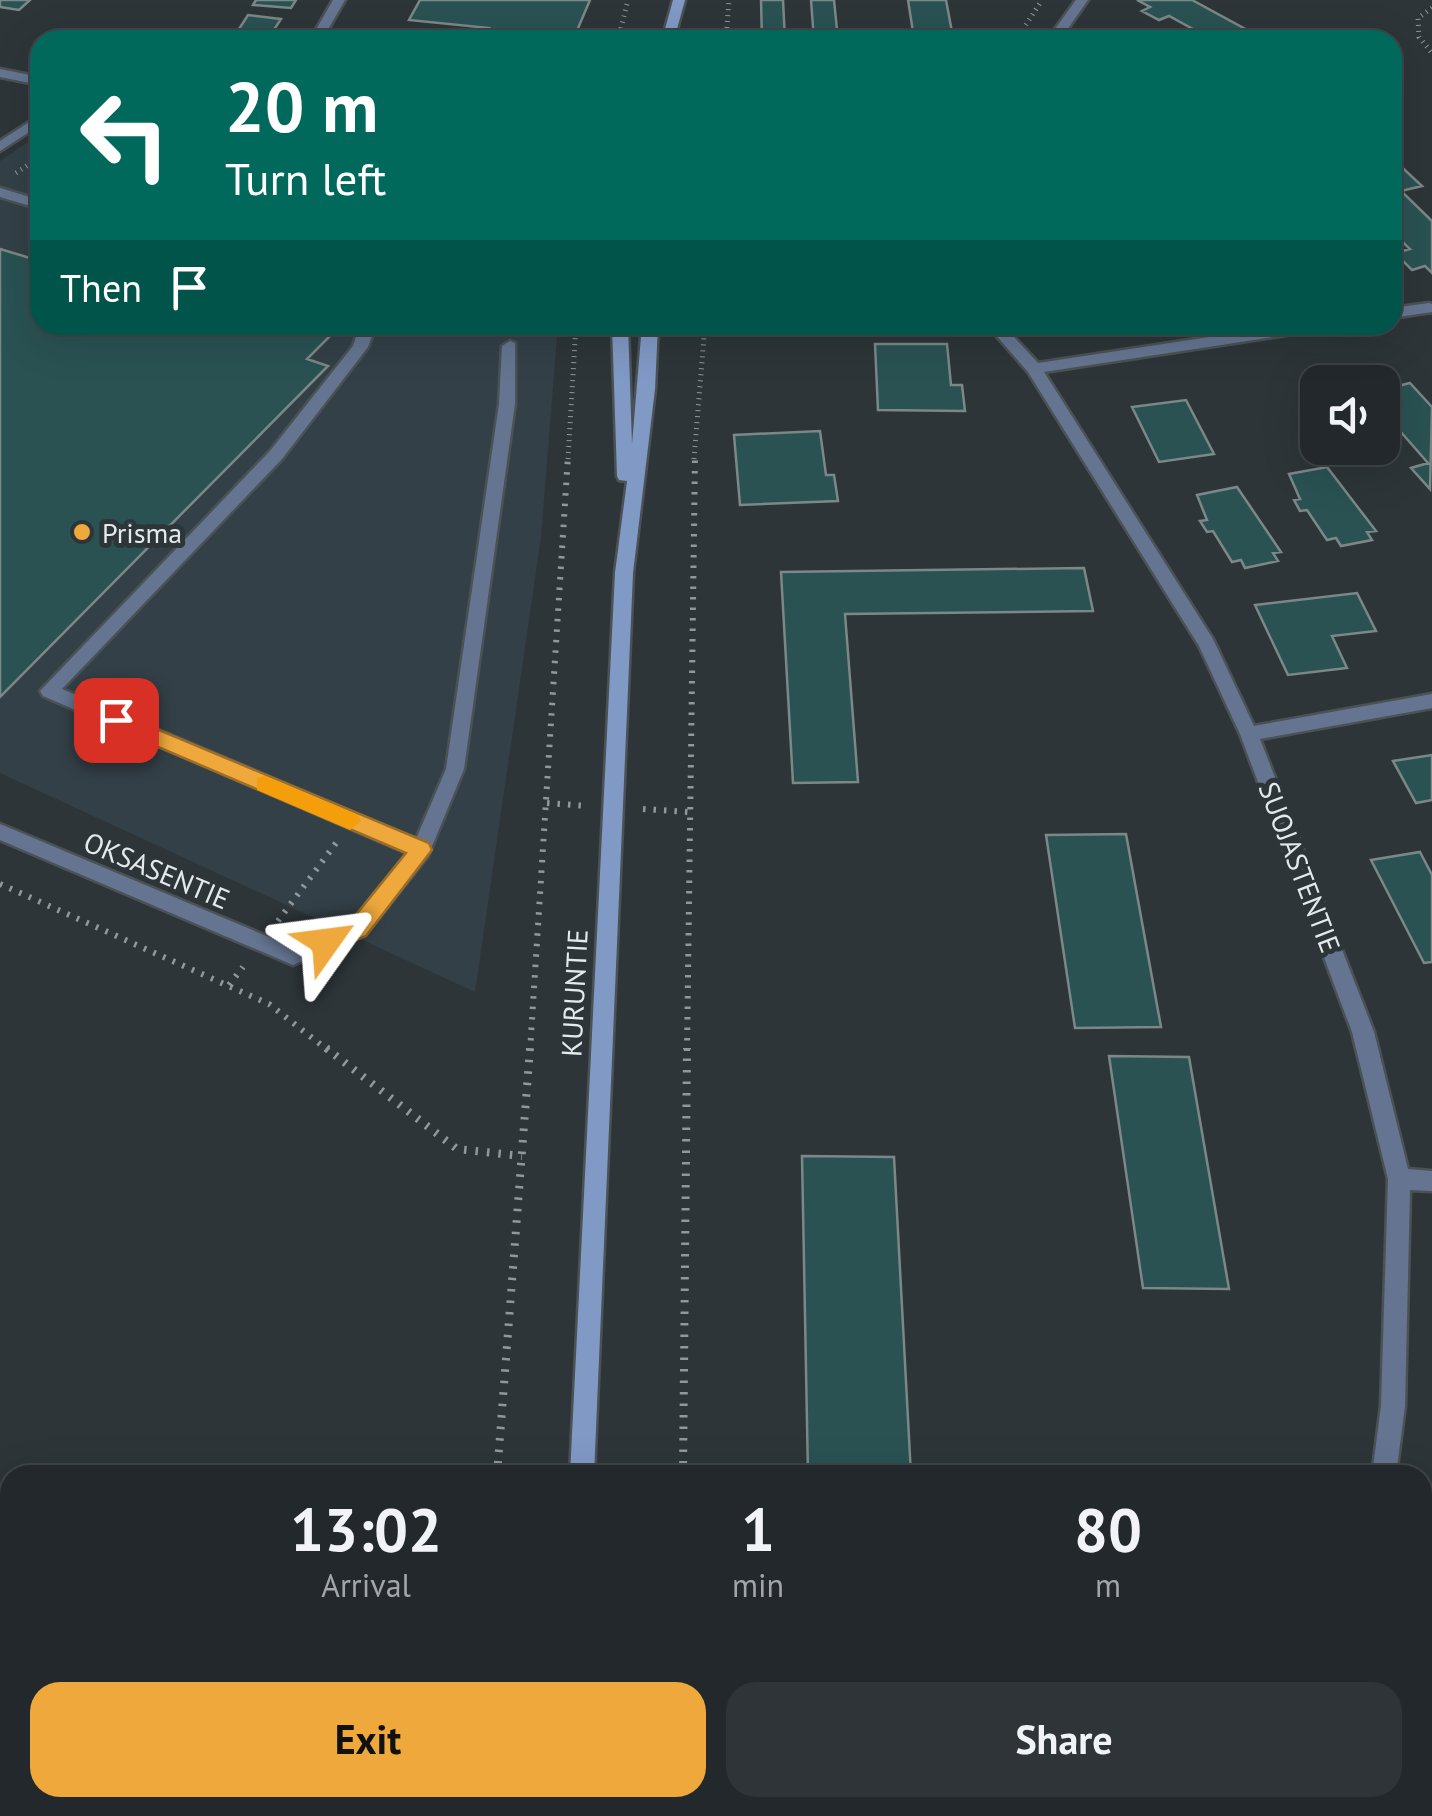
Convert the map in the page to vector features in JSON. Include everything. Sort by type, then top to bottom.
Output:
[{"type":"main road","points":[[672,30],[679,0]]},
{"type":"main road","name":"KURUNTIE","points":[[582,1465],[628,513],[620,335]]},
{"type":"main road","name":"KURUNTIE","points":[[628,513],[647,389],[650,335]]},
{"type":"street","points":[[322,30],[338,0]]},
{"type":"street","points":[[1060,30],[1082,0]]},
{"type":"street","points":[[0,73],[30,79]]},
{"type":"street","points":[[0,148],[30,126]]},
{"type":"street","points":[[0,192],[30,202]]},
{"type":"street","points":[[1402,312],[1429,308]]},
{"type":"street","points":[[364,335],[360,346],[276,455],[50,692],[421,850],[455,769],[505,422],[510,346]]},
{"type":"street","name":"SUOJASTENTIE","points":[[1004,335],[1034,370],[1177,593],[1248,734],[1363,1032],[1399,1179],[1392,1406],[1385,1465]]},
{"type":"street","points":[[1034,370],[1256,335]]},
{"type":"street","points":[[1248,734],[1432,701]]},
{"type":"street","name":"OKSASENTIE","points":[[0,832],[293,956],[358,929],[421,850]]},
{"type":"street","points":[[1399,1179],[1432,1181]]},
{"type":"path","points":[[620,30],[628,0]]},
{"type":"path","points":[[727,30],[729,0]]},
{"type":"path","points":[[1022,30],[1042,0]]},
{"type":"path","points":[[1432,8],[1418,18],[1415,28],[1419,40],[1432,53]]},
{"type":"path","points":[[498,1465],[575,335]]},
{"type":"path","points":[[683,1465],[692,488],[705,335]]},
{"type":"path","points":[[260,945],[352,822]]},
{"type":"path","points":[[0,884],[269,1004],[456,1149],[522,1156]]},
{"type":"shaded area","points":[[30,141],[30,335],[557,335],[541,537],[475,992],[0,773],[0,161]]},
{"type":"building","points":[[0,0],[30,0],[19,10],[0,7]]},
{"type":"building","points":[[256,0],[296,0],[291,8],[253,5]]},
{"type":"building","points":[[420,0],[590,0],[577,30],[488,30],[409,20]]},
{"type":"building","points":[[761,0],[783,0],[784,30],[762,30]]},
{"type":"building","points":[[811,0],[834,0],[837,30],[813,30]]},
{"type":"building","points":[[908,0],[946,0],[952,30],[913,30]]},
{"type":"building","points":[[1137,0],[1192,0],[1247,30],[1195,30],[1169,16],[1159,20],[1142,11],[1150,7]]},
{"type":"building","points":[[248,15],[281,19],[274,30],[239,29]]},
{"type":"building","points":[[1402,167],[1422,186],[1402,191]]},
{"type":"building","points":[[1402,192],[1432,221],[1432,273],[1425,266],[1412,270],[1402,260],[1402,251],[1410,249],[1402,241]]},
{"type":"building","name":"Prisma","points":[[0,249],[30,258],[30,335],[331,335],[307,359],[328,366],[0,697]]},
{"type":"building","points":[[875,344],[947,344],[951,385],[962,385],[965,411],[878,410]]},
{"type":"building","points":[[1410,383],[1432,407],[1430,489],[1411,468],[1428,463],[1400,431],[1400,386]]},
{"type":"building","points":[[1186,400],[1214,454],[1159,462],[1132,407]]},
{"type":"building","points":[[820,431],[826,475],[834,475],[838,501],[740,505],[734,435]]},
{"type":"building","points":[[1327,467],[1376,531],[1367,532],[1372,540],[1341,546],[1336,538],[1327,540],[1307,510],[1300,511],[1294,500],[1300,499],[1289,474]]},
{"type":"building","points":[[1237,487],[1281,552],[1273,553],[1278,561],[1245,568],[1241,560],[1232,562],[1213,531],[1207,532],[1200,521],[1207,520],[1197,495]]},
{"type":"building","points":[[1084,568],[1093,611],[845,614],[858,782],[793,783],[781,572]]},
{"type":"building","points":[[1357,593],[1376,631],[1332,636],[1347,668],[1288,675],[1255,605]]},
{"type":"building","points":[[1432,755],[1432,800],[1416,803],[1393,761]]},
{"type":"building","points":[[1126,834],[1161,1027],[1075,1028],[1046,835]]},
{"type":"building","points":[[1420,852],[1432,875],[1432,962],[1424,963],[1371,860]]},
{"type":"building","points":[[1109,1056],[1189,1057],[1229,1289],[1143,1288]]},
{"type":"building","points":[[802,1156],[894,1157],[910,1465],[808,1465]]},
{"type":"slow traffic","points":[[265,784],[350,821]]},
{"type":"place","name":"Prisma","points":[[82,532]]},
{"type":"route","points":[[116,720],[421,850],[358,929],[326,942]]}]
